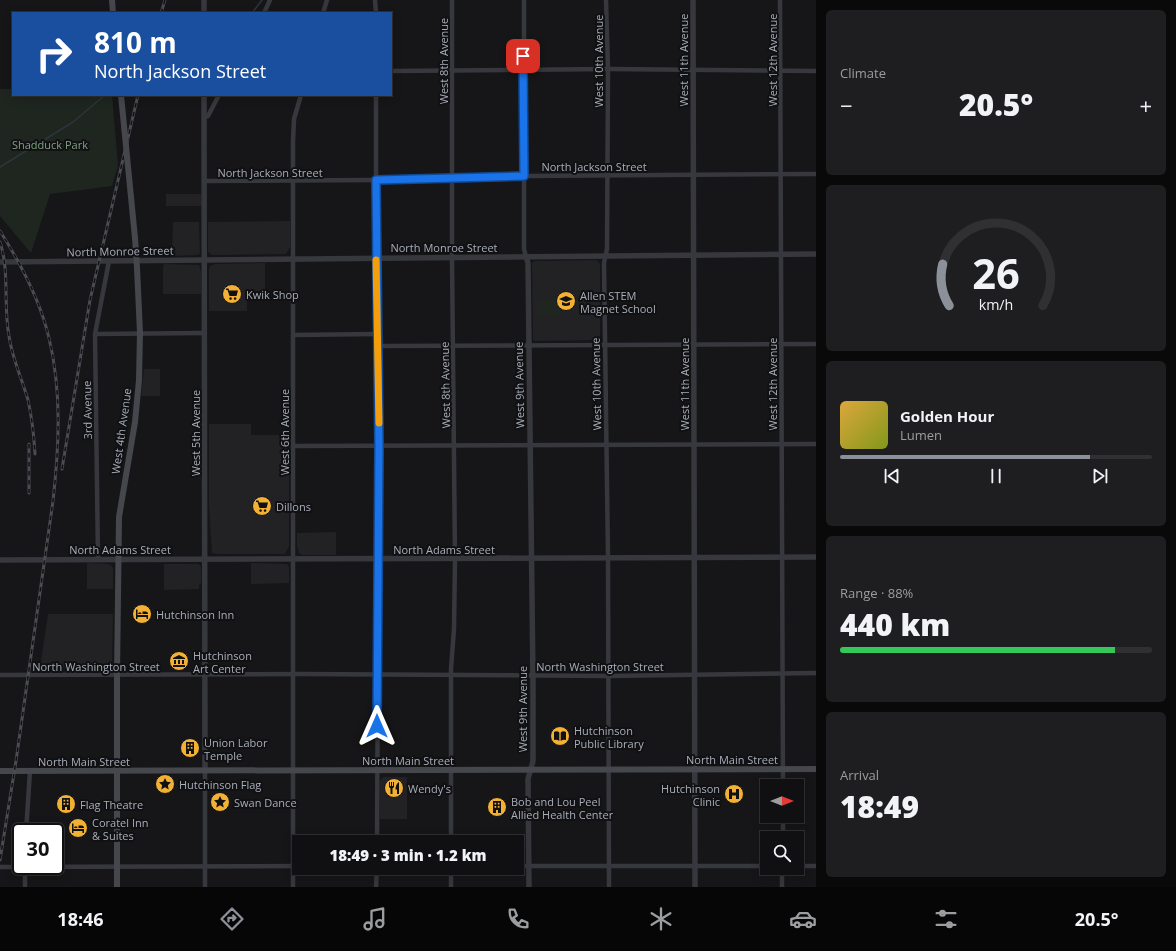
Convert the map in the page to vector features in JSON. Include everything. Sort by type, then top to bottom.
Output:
[{"type":"main road","points":[[112,0],[114,12]]},
{"type":"main road","name":"West 4th Avenue","points":[[117,887],[119,517],[135,422],[140,333],[138,268],[121,96]]},
{"type":"main road","name":"North Main Street","points":[[0,771],[816,769]]},
{"type":"street","points":[[204,0],[204,12]]},
{"type":"street","points":[[264,12],[270,0]]},
{"type":"street","points":[[323,12],[326,0]]},
{"type":"street","points":[[376,0],[376,12]]},
{"type":"street","name":"West 8th Avenue","points":[[451,835],[451,675],[454,629],[455,559],[451,177],[452,0]]},
{"type":"street","name":"West 9th Avenue","points":[[524,0],[524,249],[528,264],[532,558],[533,761],[528,779],[529,887]]},
{"type":"street","name":"West 10th Avenue","points":[[606,0],[608,69],[607,248],[604,263],[608,558],[609,887]]},
{"type":"street","name":"West 11th Avenue","points":[[693,0],[695,887]]},
{"type":"street","name":"West 12th Avenue","points":[[780,0],[783,779]]},
{"type":"street","points":[[392,71],[608,69],[816,71]]},
{"type":"street","name":"West 5th Avenue","points":[[204,96],[205,770]]},
{"type":"street","points":[[204,117],[208,116],[218,96]]},
{"type":"street","name":"West 6th Avenue","points":[[293,835],[292,181],[293,125],[300,96]]},
{"type":"street","points":[[376,96],[376,258],[379,446],[377,835]]},
{"type":"street","name":"North Jackson Street","points":[[204,181],[376,180],[524,176],[816,174]]},
{"type":"street","name":"North Monroe Street","points":[[0,262],[816,254]]},
{"type":"street","name":"3rd Avenue","points":[[98,560],[95,334],[109,261]]},
{"type":"street","points":[[95,334],[205,333]]},
{"type":"street","points":[[293,336],[377,334]]},
{"type":"street","points":[[378,346],[816,344]]},
{"type":"street","points":[[293,446],[816,444]]},
{"type":"street","name":"North Adams Street","points":[[0,560],[816,558]]},
{"type":"street","name":"North Washington Street","points":[[0,675],[378,674],[608,676],[816,673]]},
{"type":"street","points":[[205,770],[205,887]]},
{"type":"street","points":[[27,823],[30,771]]},
{"type":"street","points":[[64,866],[292,866]]},
{"type":"street","points":[[524,866],[760,866]]},
{"type":"street","points":[[804,866],[816,866]]},
{"type":"street","points":[[0,867],[12,867]]},
{"type":"street","points":[[25,875],[25,887]]},
{"type":"street","name":"West 6th Avenue","points":[[293,875],[293,887]]},
{"type":"street","points":[[376,887],[377,875]]},
{"type":"street","points":[[451,875],[451,887]]},
{"type":"street","points":[[782,875],[782,887]]},
{"type":"shaded area","points":[[166,194],[201,194],[202,206],[166,206]]},
{"type":"shaded area","points":[[290,221],[290,247],[286,254],[212,255],[208,252],[208,222]]},
{"type":"shaded area","points":[[173,222],[199,222],[200,253],[198,255],[172,256]]},
{"type":"shaded area","name":"Allen STEM Magnet School","points":[[596,260],[600,264],[600,340],[533,340],[532,263],[535,261]]},
{"type":"shaded area","points":[[265,263],[265,295],[247,295],[247,311],[209,311],[210,266],[215,264]]},
{"type":"shaded area","points":[[164,264],[199,265],[201,272],[201,294],[163,294]]},
{"type":"shaded area","points":[[144,369],[160,369],[160,396],[141,396]]},
{"type":"shaded area","points":[[209,424],[251,424],[251,435],[289,435],[289,546],[285,554],[212,553],[209,506]]},
{"type":"shaded area","points":[[336,532],[336,555],[302,555],[299,553],[297,546],[297,533]]},
{"type":"shaded area","points":[[87,563],[111,565],[113,568],[113,589],[87,589]]},
{"type":"shaded area","points":[[251,563],[287,564],[289,567],[289,583],[251,584]]},
{"type":"shaded area","points":[[164,564],[200,565],[201,583],[199,585],[199,589],[164,590]]},
{"type":"shaded area","points":[[48,614],[113,614],[112,667],[40,668]]},
{"type":"shaded area","points":[[383,777],[407,777],[407,819],[380,819],[380,781]]},
{"type":"green space","name":"Shadduck Park","points":[[0,89],[12,89],[12,96],[112,96],[118,166],[112,186],[50,194],[31,253],[0,216]]},
{"type":"green space","points":[[537,300],[559,300],[560,315],[537,316]]},
{"type":"waterway","points":[[253,12],[262,0]]},
{"type":"waterway","points":[[0,167],[73,122],[104,96]]},
{"type":"railway","points":[[161,12],[165,0]]},
{"type":"railway","points":[[62,469],[90,300],[138,96]]},
{"type":"railway","points":[[0,231],[29,283],[45,324],[53,358],[58,399],[58,440],[53,501],[16,761],[0,860]]},
{"type":"railway","points":[[0,242],[5,265],[6,313],[10,344],[28,400],[33,427],[35,454]]},
{"type":"railway","points":[[29,444],[29,493]]},
{"type":"slow traffic","points":[[376,260],[379,423]]},
{"type":"place","name":"Kwik Shop","points":[[232,294]]},
{"type":"place","name":"Allen STEM Magnet School","points":[[566,301]]},
{"type":"place","name":"Dillons","points":[[262,506]]},
{"type":"place","name":"Hutchinson Inn","points":[[142,614]]},
{"type":"place","name":"Hutchinson Art Center","points":[[179,661]]},
{"type":"place","name":"Hutchinson Public Library","points":[[560,736]]},
{"type":"place","name":"Union Labor Temple","points":[[190,748]]},
{"type":"place","name":"Hutchinson Flag","points":[[165,784]]},
{"type":"place","name":"Wendy's","points":[[394,788]]},
{"type":"place","name":"Hutchinson Clinic","points":[[734,794]]},
{"type":"place","name":"Swan Dance","points":[[220,802]]},
{"type":"place","name":"Flag Theatre","points":[[66,804]]},
{"type":"place","name":"Bob and Lou Peel Allied Health Center","points":[[497,807]]},
{"type":"place","name":"Coratel Inn & Suites","points":[[78,828]]},
{"type":"route","points":[[377,726],[379,446],[376,180],[524,176],[523,56]]}]
